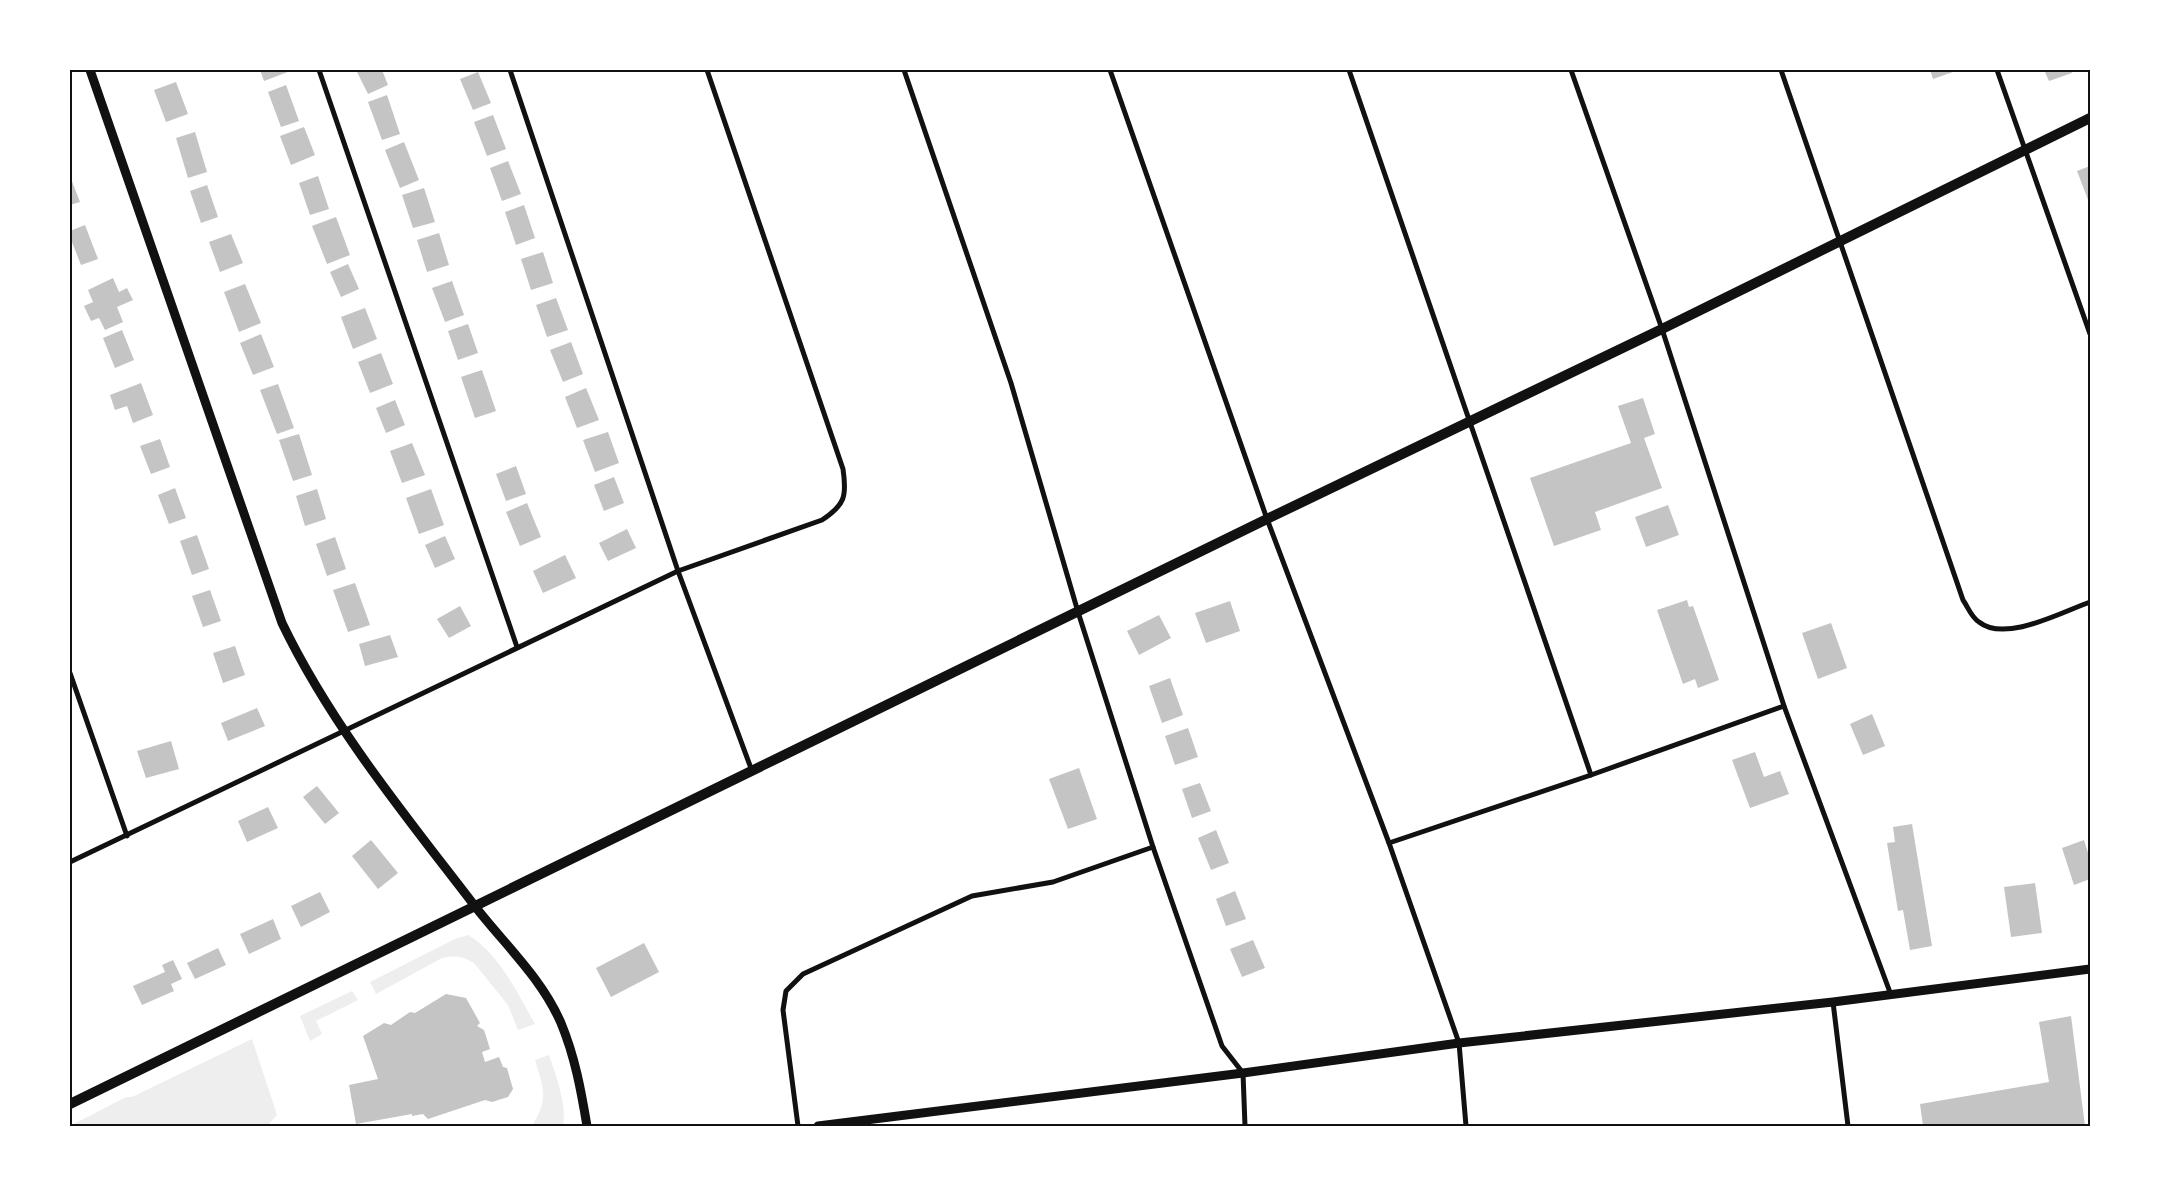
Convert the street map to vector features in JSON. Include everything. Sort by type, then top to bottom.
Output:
[{"type":"main road","points":[[70,1104],[1468,421],[1662,329],[2025,148],[2090,118]]},
{"type":"street","points":[[90,70],[282,623],[299,658],[345,732],[475,906],[530,971],[560,1022],[578,1073],[587,1126]]},
{"type":"street","points":[[319,70],[517,647]]},
{"type":"street","points":[[510,70],[678,570],[752,772]]},
{"type":"street","points":[[70,862],[345,732],[678,570],[822,520],[838,510],[846,490],[843,469],[708,70]]},
{"type":"street","points":[[904,70],[1011,383],[1078,612],[1153,847],[1222,1046],[1242,1073],[1245,1126]]},
{"type":"street","points":[[1110,70],[1267,519],[1389,843],[1459,1043],[1466,1126]]},
{"type":"street","points":[[1349,70],[1591,775]]},
{"type":"street","points":[[1571,70],[1662,329],[1784,706],[1892,995]]},
{"type":"street","points":[[1781,70],[1964,600],[1972,615],[1979,623],[1993,629],[2006,630],[2018,628],[2090,602]]},
{"type":"street","points":[[1997,70],[2090,334]]},
{"type":"street","points":[[70,673],[127,836]]},
{"type":"street","points":[[1389,843],[1591,775],[1784,706]]},
{"type":"street","points":[[798,1126],[784,1010],[786,991],[803,974],[972,896],[1053,882],[1153,847]]},
{"type":"street","points":[[818,1126],[1242,1073],[1459,1043],[1833,1002],[2090,969]]},
{"type":"street","points":[[1833,1002],[1848,1126]]},
{"type":"shaded area","points":[[468,935],[489,952],[498,963],[515,987],[535,1024],[518,1030],[508,1005],[474,963],[458,957],[442,958],[376,994],[370,982],[455,939]]},
{"type":"shaded area","points":[[352,991],[358,1000],[316,1021],[322,1034],[310,1041],[300,1016]]},
{"type":"shaded area","points":[[252,1039],[277,1115],[267,1126],[70,1126],[126,1097],[132,1097]]},
{"type":"shaded area","points":[[549,1055],[562,1099],[563,1126],[522,1126],[533,1124],[543,1100],[542,1086],[535,1060]]},
{"type":"building","points":[[260,70],[293,70],[264,81]]},
{"type":"building","points":[[356,70],[382,70],[388,85],[368,94]]},
{"type":"building","points":[[1930,70],[1952,70],[1953,72],[1933,79]]},
{"type":"building","points":[[2044,70],[2071,70],[2072,73],[2049,81]]},
{"type":"building","points":[[478,72],[491,103],[473,110],[460,79]]},
{"type":"building","points":[[176,82],[188,114],[166,122],[154,90]]},
{"type":"building","points":[[286,85],[299,121],[281,127],[268,92]]},
{"type":"building","points":[[387,95],[400,134],[382,140],[368,102]]},
{"type":"building","points":[[493,115],[506,149],[487,156],[474,122]]},
{"type":"building","points":[[304,127],[315,155],[291,165],[280,136]]},
{"type":"building","points":[[195,132],[207,172],[188,178],[176,138]]},
{"type":"building","points":[[404,142],[419,180],[400,188],[385,150]]},
{"type":"building","points":[[508,161],[521,194],[502,201],[490,168]]},
{"type":"building","points":[[2090,166],[2090,205],[2077,171]]},
{"type":"building","points":[[70,176],[80,202],[70,205]]},
{"type":"building","points":[[318,176],[329,209],[310,215],[299,183]]},
{"type":"building","points":[[207,185],[218,217],[201,223],[190,191]]},
{"type":"building","points":[[424,188],[435,222],[413,228],[402,195]]},
{"type":"building","points":[[524,205],[535,238],[516,245],[505,212]]},
{"type":"building","points":[[336,217],[350,255],[327,264],[312,226]]},
{"type":"building","points":[[85,225],[98,259],[81,265],[70,237],[70,231]]},
{"type":"building","points":[[439,233],[449,265],[427,272],[417,240]]},
{"type":"building","points":[[231,234],[243,263],[220,272],[209,242]]},
{"type":"building","points":[[543,252],[553,283],[531,290],[521,259]]},
{"type":"building","points":[[348,264],[359,289],[341,297],[330,272]]},
{"type":"building","points":[[113,278],[119,292],[127,288],[133,300],[117,307],[123,322],[105,330],[99,318],[91,321],[84,306],[93,302],[88,290]]},
{"type":"building","points":[[452,281],[464,315],[445,322],[432,288]]},
{"type":"building","points":[[245,284],[261,323],[239,332],[224,292]]},
{"type":"building","points":[[556,298],[568,330],[547,337],[536,305]]},
{"type":"building","points":[[365,308],[377,339],[353,349],[341,317]]},
{"type":"building","points":[[468,324],[478,353],[458,360],[448,331]]},
{"type":"building","points":[[122,330],[134,360],[115,368],[103,338]]},
{"type":"building","points":[[261,334],[274,367],[253,375],[240,343]]},
{"type":"building","points":[[571,342],[583,374],[563,382],[550,350]]},
{"type":"building","points":[[381,353],[393,384],[370,393],[358,362]]},
{"type":"building","points":[[482,370],[496,411],[475,418],[461,377]]},
{"type":"building","points":[[141,383],[153,415],[133,423],[127,406],[115,410],[110,395]]},
{"type":"building","points":[[278,384],[294,428],[277,434],[260,390]]},
{"type":"building","points":[[586,388],[599,420],[577,428],[565,397]]},
{"type":"building","points":[[1643,398],[1655,434],[1644,438],[1662,488],[1595,512],[1601,530],[1554,546],[1530,478],[1631,443],[1618,406]]},
{"type":"building","points":[[395,400],[405,425],[386,433],[376,408]]},
{"type":"building","points":[[608,432],[619,463],[595,472],[583,440]]},
{"type":"building","points":[[299,434],[312,475],[293,481],[279,440]]},
{"type":"building","points":[[160,439],[170,467],[151,474],[140,446]]},
{"type":"building","points":[[412,443],[425,475],[402,483],[390,451]]},
{"type":"building","points":[[516,466],[526,494],[506,501],[496,474]]},
{"type":"building","points":[[614,477],[624,503],[604,511],[594,485]]},
{"type":"building","points":[[175,488],[186,518],[169,524],[158,495]]},
{"type":"building","points":[[317,489],[326,519],[305,526],[296,496]]},
{"type":"building","points":[[431,489],[444,525],[419,534],[406,498]]},
{"type":"building","points":[[527,503],[541,537],[520,546],[506,512]]},
{"type":"building","points":[[1668,505],[1679,535],[1646,547],[1635,517]]},
{"type":"building","points":[[627,529],[636,548],[608,561],[599,543]]},
{"type":"building","points":[[197,535],[209,569],[192,575],[180,541]]},
{"type":"building","points":[[445,536],[455,559],[435,568],[425,545]]},
{"type":"building","points":[[335,537],[346,569],[327,576],[316,544]]},
{"type":"building","points":[[565,555],[576,578],[543,593],[533,571]]},
{"type":"building","points":[[355,583],[370,625],[348,632],[333,590]]},
{"type":"building","points":[[210,590],[221,621],[203,627],[192,596]]},
{"type":"building","points":[[1687,600],[1689,607],[1693,606],[1719,680],[1698,688],[1695,679],[1683,684],[1657,610]]},
{"type":"building","points":[[1230,601],[1240,631],[1206,643],[1195,613]]},
{"type":"building","points":[[460,606],[471,626],[449,638],[437,619]]},
{"type":"building","points":[[1159,615],[1171,638],[1139,655],[1127,631]]},
{"type":"building","points":[[1831,623],[1847,668],[1818,679],[1802,633]]},
{"type":"building","points":[[390,635],[398,657],[365,666],[359,644]]},
{"type":"building","points":[[235,646],[245,675],[223,683],[213,653]]},
{"type":"building","points":[[1170,678],[1183,715],[1162,723],[1149,686]]},
{"type":"building","points":[[257,708],[265,726],[228,741],[221,723]]},
{"type":"building","points":[[1872,714],[1885,746],[1863,755],[1850,724]]},
{"type":"building","points":[[1188,728],[1198,757],[1175,765],[1165,736]]},
{"type":"building","points":[[171,741],[179,769],[146,778],[137,751]]},
{"type":"building","points":[[1755,752],[1764,777],[1780,771],[1789,794],[1750,808],[1732,760]]},
{"type":"building","points":[[1079,768],[1097,819],[1068,829],[1049,779]]},
{"type":"building","points":[[1200,783],[1211,811],[1192,818],[1182,789]]},
{"type":"building","points":[[317,786],[339,813],[325,824],[303,797]]},
{"type":"building","points":[[268,807],[278,828],[247,842],[238,821]]},
{"type":"building","points":[[1912,824],[1932,946],[1910,950],[1903,910],[1898,911],[1887,843],[1895,842],[1893,827]]},
{"type":"building","points":[[1216,830],[1229,863],[1211,870],[1198,838]]},
{"type":"building","points":[[371,840],[398,873],[378,889],[352,856]]},
{"type":"building","points":[[2084,840],[2090,859],[2090,879],[2074,885],[2062,848]]},
{"type":"building","points":[[2035,883],[2042,933],[2011,937],[2004,887]]},
{"type":"building","points":[[1235,891],[1246,919],[1226,926],[1216,899]]},
{"type":"building","points":[[320,892],[330,912],[301,927],[291,906]]},
{"type":"building","points":[[273,919],[281,939],[249,954],[240,934]]},
{"type":"building","points":[[1253,940],[1265,968],[1242,977],[1230,949]]},
{"type":"building","points":[[644,943],[659,972],[611,997],[596,968]]},
{"type":"building","points":[[218,948],[226,965],[195,979],[187,963]]},
{"type":"building","points":[[173,960],[182,979],[171,984],[174,991],[142,1005],[133,986],[165,972],[162,965]]},
{"type":"building","points":[[446,994],[466,998],[480,1023],[477,1026],[484,1030],[490,1049],[482,1052],[485,1062],[499,1057],[503,1067],[507,1068],[513,1089],[508,1097],[492,1102],[485,1100],[428,1119],[423,1114],[412,1116],[412,1114],[356,1124],[349,1085],[378,1079],[363,1036],[384,1023],[391,1025],[410,1012],[415,1013]]},
{"type":"building","points":[[2071,1016],[2085,1126],[1923,1126],[1920,1104],[2049,1082],[2039,1022]]}]
